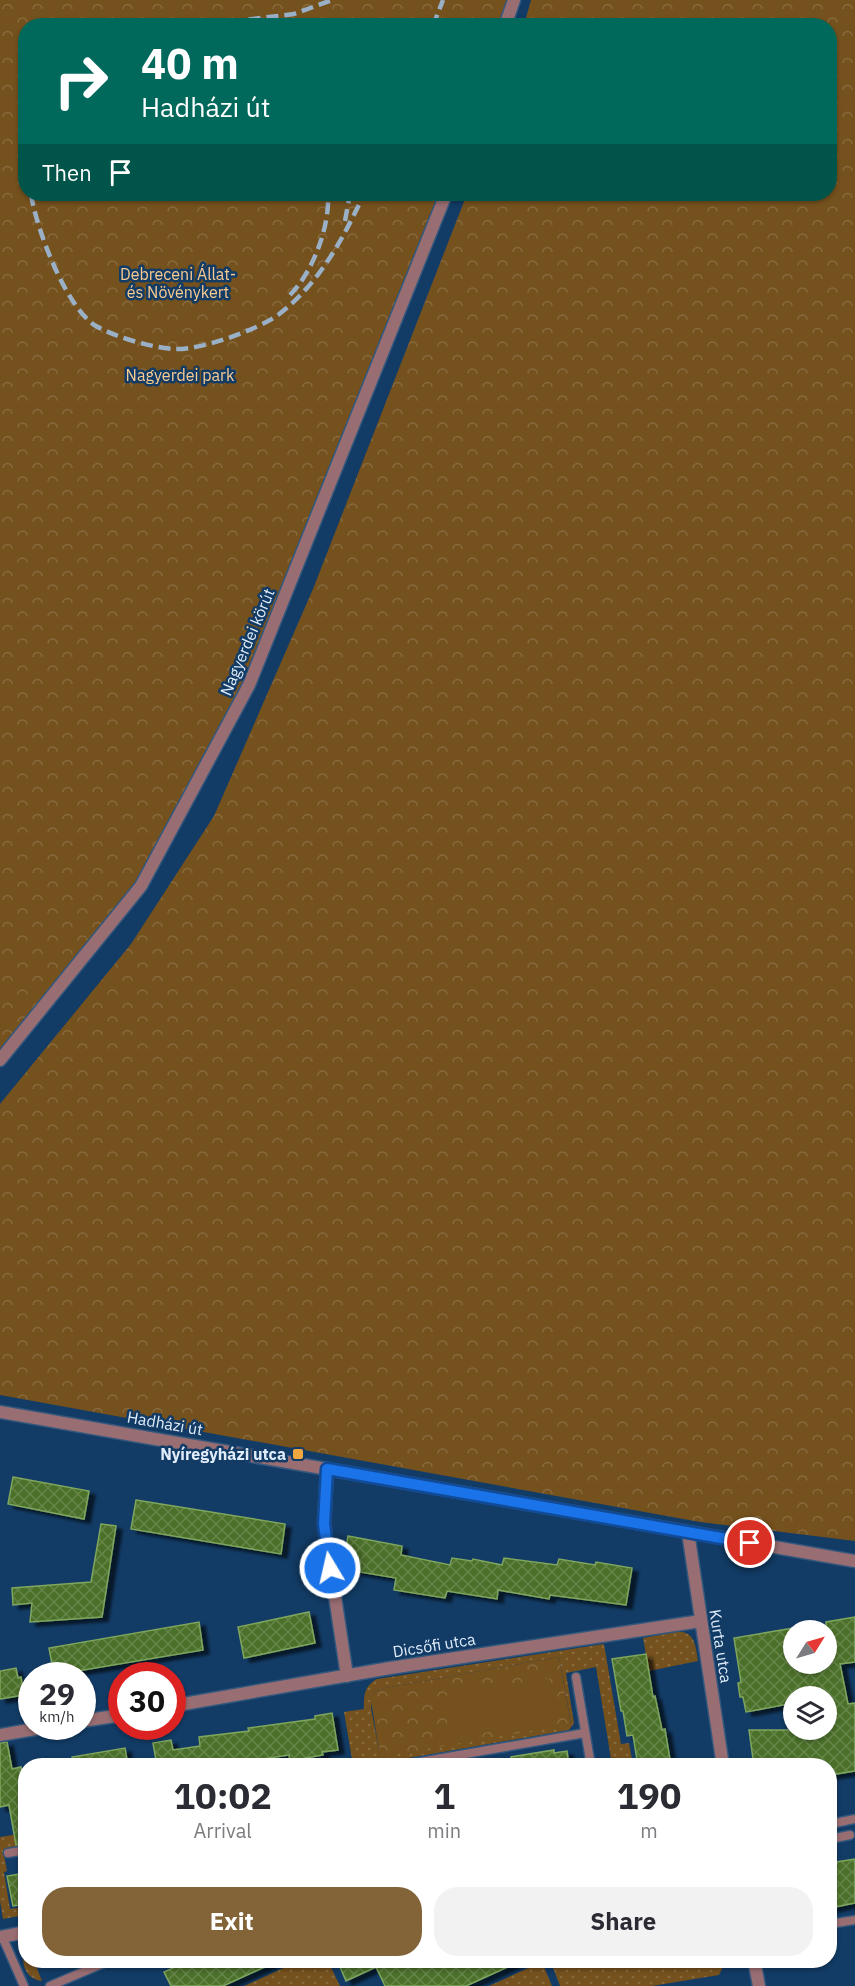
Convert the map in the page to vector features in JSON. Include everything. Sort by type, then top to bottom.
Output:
[{"type":"street","points":[[507,18],[513,0]]},
{"type":"street","name":"Nagyerdei körút","points":[[0,1060],[141,886],[249,685],[443,201]]},
{"type":"street","name":"Hadházi út","points":[[0,1412],[855,1561]]},
{"type":"street","points":[[327,1469],[324,1524],[347,1676]]},
{"type":"street","name":"Kurta utca","points":[[688,1532],[722,1758]]},
{"type":"street","name":"Dicsőfi utca","points":[[186,1704],[701,1621]]},
{"type":"street","points":[[0,1736],[18,1733]]},
{"type":"street","points":[[1,1936],[18,1933]]},
{"type":"street","points":[[756,1968],[759,1986]]},
{"type":"lane","points":[[576,1677],[590,1758]]},
{"type":"lane","points":[[443,1758],[585,1733]]},
{"type":"lane","points":[[837,1822],[855,1818]]},
{"type":"lane","points":[[837,1838],[849,1835]]},
{"type":"lane","points":[[8,1853],[18,1851]]},
{"type":"lane","points":[[837,1923],[855,1920]]},
{"type":"lane","points":[[1,1936],[24,1986]]},
{"type":"lane","points":[[50,1986],[92,1968]]},
{"type":"green space","name":"Nagyerdei park","points":[[0,0],[514,0],[508,18],[18,18],[18,201],[443,201],[249,685],[141,886],[0,1060]]},
{"type":"green space","points":[[531,0],[855,0],[855,1541],[700,1522],[0,1395],[0,1104],[131,944],[214,816],[313,589],[464,201],[837,201],[837,18],[526,18]]},
{"type":"green space","points":[[682,1632],[691,1637],[698,1661],[649,1671],[643,1638]]},
{"type":"green space","points":[[604,1644],[621,1744],[629,1743],[632,1758],[611,1758],[596,1667],[566,1673],[574,1723],[569,1730],[409,1758],[352,1758],[344,1712],[364,1709],[364,1699],[369,1685],[377,1679]],"holes":[[[559,1657],[571,1723],[380,1756],[371,1708],[373,1693],[379,1689]]]},
{"type":"green space","points":[[559,1657],[571,1724],[380,1757],[371,1700],[373,1693],[379,1689]]},
{"type":"green space","points":[[549,1678],[557,1720],[450,1739],[443,1696]]},
{"type":"green space","points":[[18,1834],[18,1847],[3,1850],[10,1909],[18,1908],[18,1916],[3,1919],[0,1901],[0,1837]]},
{"type":"green space","points":[[25,1968],[37,1968],[42,1981],[36,1980]]},
{"type":"green space","points":[[283,1968],[331,1968],[340,1986],[244,1986]]},
{"type":"green space","points":[[528,1968],[544,1968],[552,1986],[489,1986]]},
{"type":"green space","points":[[553,1968],[722,1968],[719,1975],[652,1986],[560,1986]]},
{"type":"building","points":[[13,1477],[89,1491],[84,1519],[8,1504]]},
{"type":"building","points":[[136,1500],[285,1524],[281,1554],[131,1529]]},
{"type":"building","points":[[101,1524],[116,1526],[102,1617],[30,1622],[32,1603],[13,1605],[12,1588],[91,1582]]},
{"type":"building","points":[[348,1536],[402,1546],[401,1555],[450,1565],[452,1558],[472,1561],[473,1559],[502,1565],[504,1558],[557,1565],[559,1559],[632,1568],[626,1605],[550,1595],[549,1599],[498,1590],[497,1599],[447,1591],[445,1598],[394,1590],[396,1578],[342,1569]]},
{"type":"building","points":[[309,1612],[315,1643],[244,1658],[238,1627]]},
{"type":"building","points":[[855,1617],[855,1662],[840,1664],[848,1704],[855,1703],[855,1771],[837,1774],[837,1758],[753,1758],[749,1730],[783,1730],[783,1740],[837,1740],[837,1686],[783,1686],[783,1705],[746,1712],[743,1697],[740,1697],[738,1683],[741,1682],[734,1638],[783,1630],[783,1674],[837,1674],[837,1620]]},
{"type":"building","points":[[199,1622],[203,1650],[131,1662],[108,1662],[108,1666],[96,1668],[96,1662],[52,1662],[49,1648]]},
{"type":"building","points":[[646,1654],[653,1697],[655,1696],[662,1730],[665,1729],[670,1758],[637,1758],[633,1735],[627,1736],[612,1659]]},
{"type":"building","points":[[16,1668],[18,1696],[0,1699],[0,1671]]},
{"type":"building","points":[[332,1713],[338,1750],[322,1752],[323,1755],[306,1758],[290,1758],[289,1755],[269,1758],[156,1758],[153,1743],[171,1740],[173,1750],[200,1746],[199,1737],[315,1719],[315,1716]]},
{"type":"building","points":[[7,1742],[12,1769],[18,1768],[18,1845],[16,1845],[9,1805],[0,1807],[0,1743]]},
{"type":"building","points":[[125,1748],[127,1758],[72,1758]]},
{"type":"building","points":[[554,1750],[554,1753],[567,1751],[568,1758],[511,1758]]},
{"type":"building","points":[[855,1859],[855,1903],[837,1907],[837,1862]]},
{"type":"building","points":[[18,1874],[18,1905],[13,1906],[7,1876]]},
{"type":"building","points":[[173,1968],[262,1968],[223,1986],[171,1986],[164,1972]]},
{"type":"building","points":[[340,1968],[374,1968],[346,1981]]},
{"type":"building","points":[[376,1968],[505,1968],[466,1986],[385,1986]]},
{"type":"railway","points":[[261,18],[294,14],[332,0]]},
{"type":"railway","points":[[436,18],[443,0]]},
{"type":"railway","points":[[32,201],[54,266],[74,303],[85,317],[96,326],[124,338],[156,347],[175,349],[199,346],[228,338],[257,327],[278,315],[306,289],[329,260],[360,201]]},
{"type":"railway","points":[[290,295],[313,261],[323,234],[328,201]]},
{"type":"railway","points":[[345,221],[349,201]]},
{"type":"place","name":"Nyíregyházi utca","points":[[298,1454]]},
{"type":"route","points":[[330,1568],[324,1524],[327,1469],[750,1543]]},
{"type":"park label","name":"Debreceni Állat- és Növénykert","points":[[178,283]]}]
